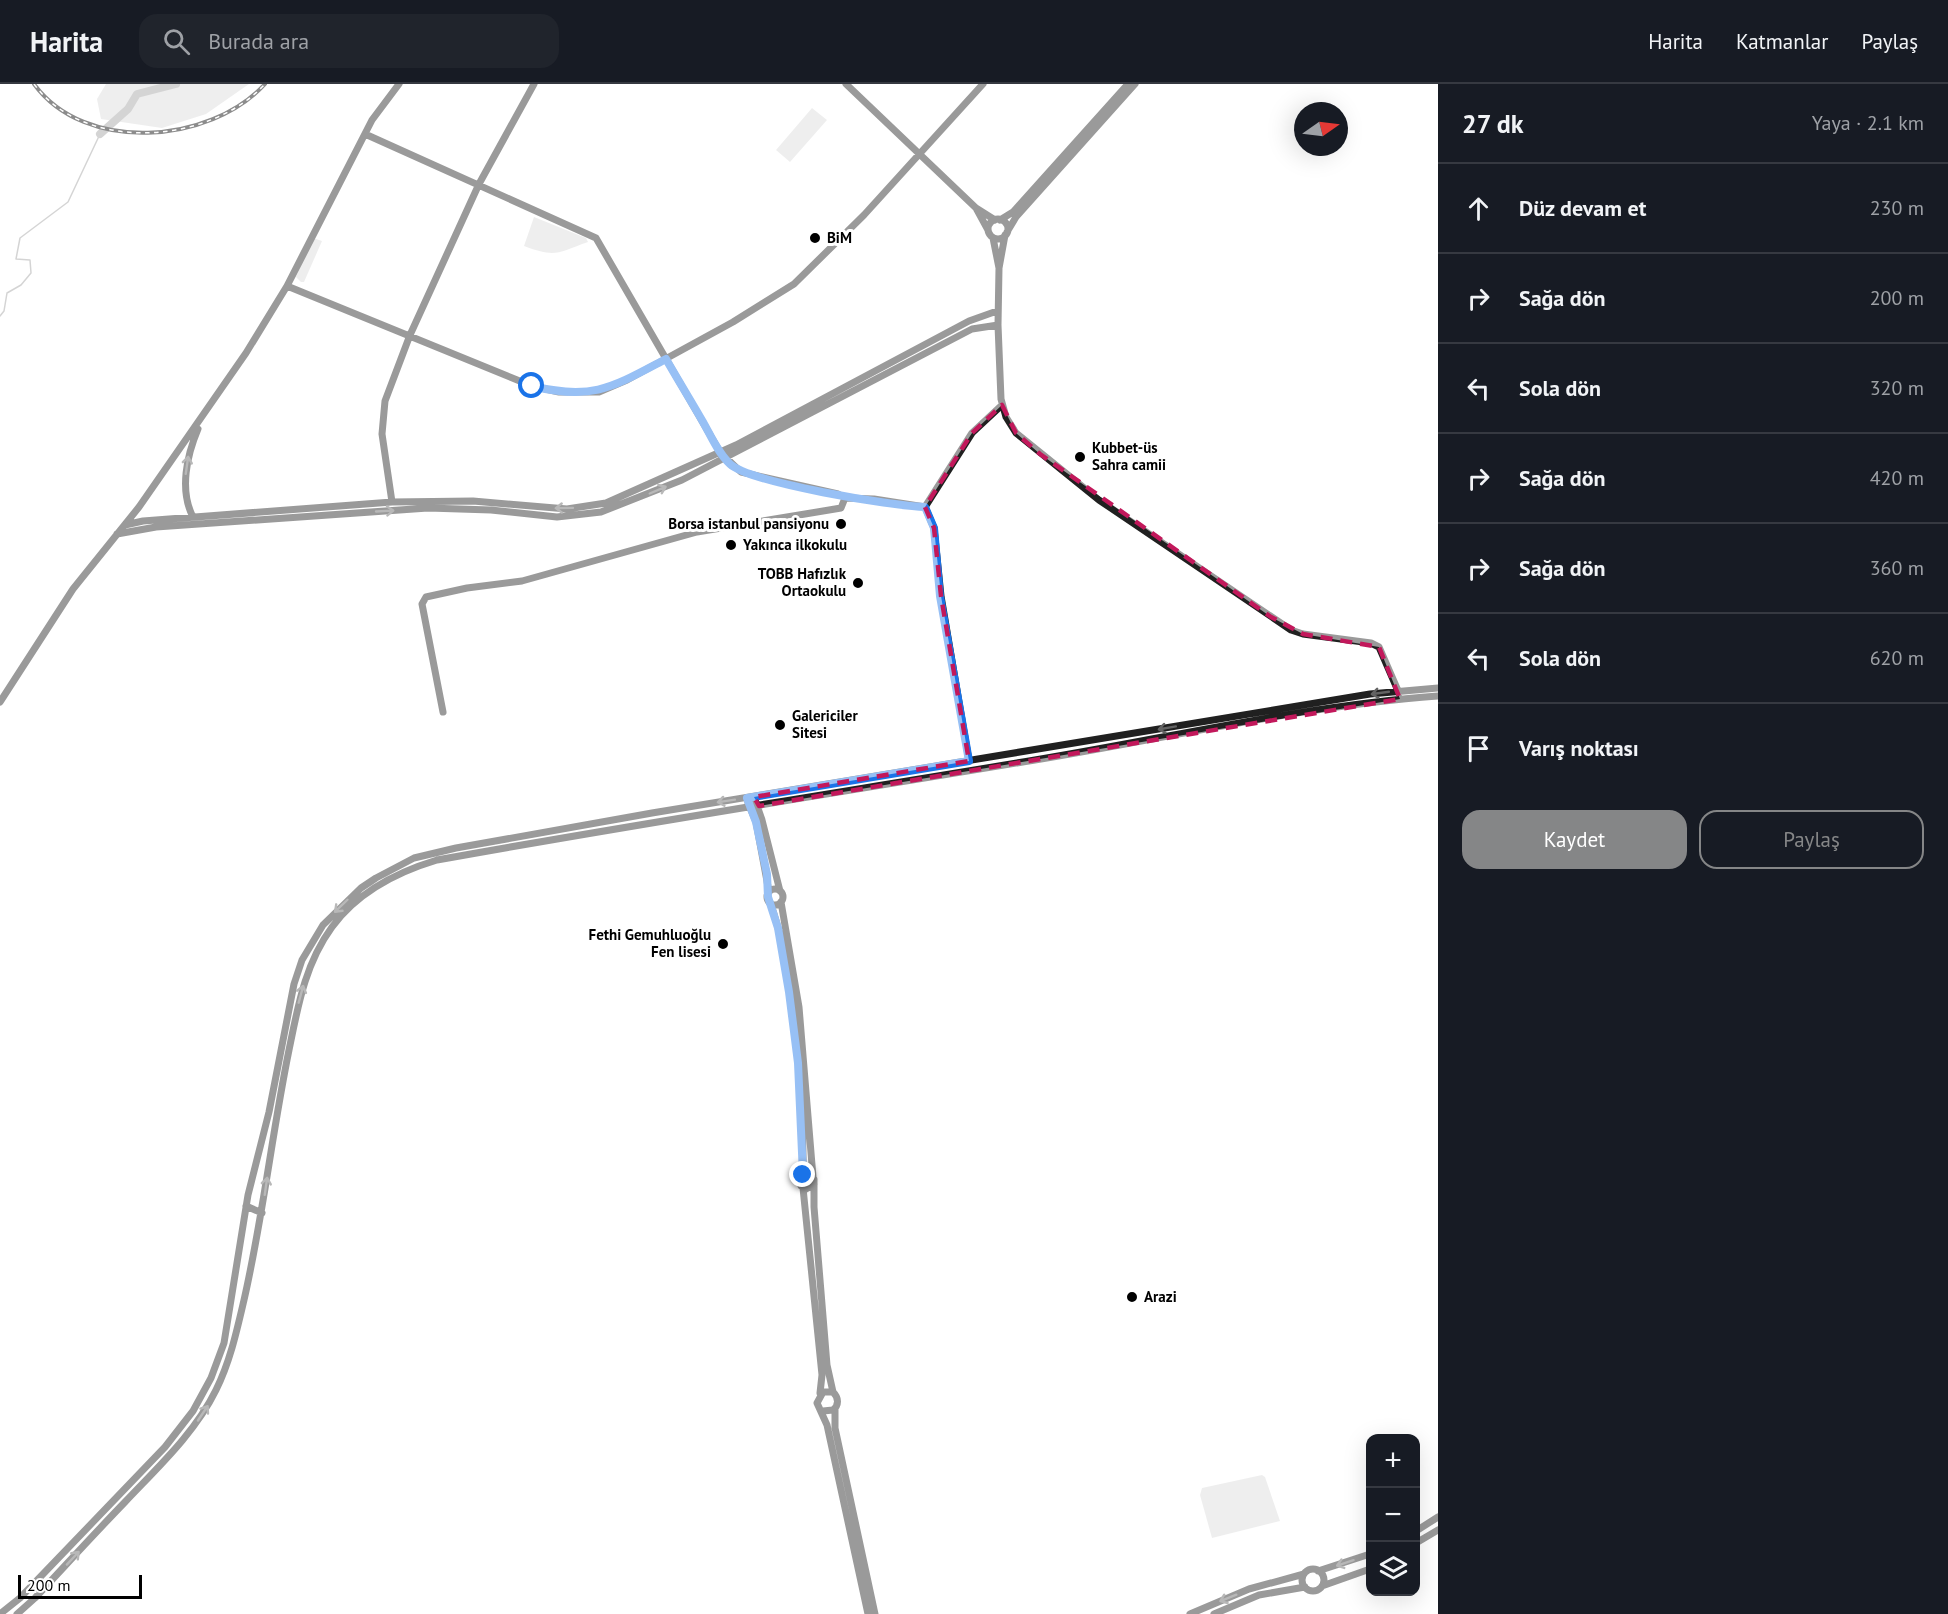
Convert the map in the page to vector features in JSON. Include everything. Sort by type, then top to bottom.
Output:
[{"type":"main road","points":[[0,702],[73,589],[124,525],[204,416],[287,286],[365,134],[399,84]]},
{"type":"main road","points":[[392,502],[381,424],[385,400],[410,335],[479,184],[534,84]]},
{"type":"main road","points":[[846,84],[976,208],[1006,224],[999,268],[997,311],[1002,405],[1016,433],[1099,500],[1188,558],[1272,617],[1303,634],[1371,643],[1378,647],[1399,690],[1400,699]]},
{"type":"main road","points":[[287,286],[532,386],[559,392],[599,392],[733,322],[794,284],[864,215],[983,84]]},
{"type":"main road","points":[[988,230],[990,223],[1013,212],[1128,84]]},
{"type":"main road","points":[[993,238],[999,239],[1006,234],[1016,217],[1135,84]]},
{"type":"main road","points":[[365,134],[596,237],[722,455],[741,472],[838,494],[845,498],[874,499],[925,507]]},
{"type":"main road","points":[[976,208],[993,238],[999,268]]},
{"type":"main road","points":[[124,525],[193,517],[392,502],[473,501],[546,508],[588,507],[637,490],[722,455],[969,321],[997,311]]},
{"type":"main road","points":[[117,534],[156,527],[428,508],[491,510],[557,517],[583,516],[632,501],[972,329],[998,325]]},
{"type":"main road","points":[[925,507],[972,433],[988,415],[1002,405]]},
{"type":"main road","points":[[193,517],[186,474],[189,454],[204,416]]},
{"type":"main road","points":[[443,712],[422,604],[426,597],[467,588],[522,582],[697,532],[841,508],[844,506],[845,498]]},
{"type":"main road","points":[[925,507],[934,528],[940,596],[969,761]]},
{"type":"main road","points":[[0,1614],[20,1598],[165,1447],[194,1412],[211,1378],[224,1343],[246,1206],[269,1112],[294,984],[302,960],[323,925],[361,888],[414,858],[445,850],[750,797],[1399,690],[1438,688]]},
{"type":"main road","points":[[16,1614],[35,1598],[156,1470],[207,1407],[227,1365],[259,1231],[279,1101],[308,970],[333,925],[363,896],[405,871],[437,860],[655,820],[752,807],[1253,721],[1400,699],[1438,696]]},
{"type":"main road","points":[[750,797],[770,902],[778,928],[795,1033],[803,1175],[800,1181],[808,1212],[822,1375],[817,1403],[823,1411],[868,1614]]},
{"type":"main road","points":[[752,807],[762,820],[780,891],[783,895],[781,902],[799,1006],[827,1365],[833,1392],[838,1401],[835,1428],[875,1614]]},
{"type":"main road","points":[[769,892],[773,889],[780,891]]},
{"type":"main road","points":[[770,902],[774,904],[781,902]]},
{"type":"main road","points":[[803,1175],[810,1174],[814,1181]]},
{"type":"main road","points":[[803,1188],[808,1189],[814,1181]]},
{"type":"main road","points":[[246,1206],[262,1213]]},
{"type":"main road","points":[[244,1224],[259,1231]]},
{"type":"main road","points":[[820,1394],[826,1390],[833,1392]]},
{"type":"main road","points":[[823,1411],[829,1412],[836,1408]]},
{"type":"main road","points":[[1420,1528],[1438,1517]]},
{"type":"main road","points":[[1419,1542],[1438,1530]]},
{"type":"main road","points":[[1190,1614],[1250,1589],[1304,1574],[1309,1570],[1318,1571],[1366,1556]]},
{"type":"main road","points":[[1318,1571],[1323,1576],[1322,1586]]},
{"type":"main road","points":[[1214,1614],[1259,1595],[1305,1587],[1314,1591],[1366,1571]]},
{"type":"main road","points":[[1304,1574],[1305,1587]]},
{"type":"highlighted area","points":[[1002,405],[1016,433],[1040,454],[1271,617],[1303,634],[1379,647],[1400,699],[759,806],[754,797],[969,761],[941,596],[934,528],[925,507],[972,433]]},
{"type":"shaded area","points":[[106,84],[249,84],[206,114],[162,128],[101,119],[97,99]]},
{"type":"shaded area","points":[[812,108],[827,120],[790,162],[776,150]]},
{"type":"shaded area","points":[[534,217],[586,238],[588,242],[556,253],[543,252],[524,246]]},
{"type":"shaded area","points":[[313,238],[322,241],[304,282],[301,282],[296,277]]},
{"type":"shaded area","points":[[1262,1475],[1265,1477],[1280,1521],[1212,1538],[1200,1495],[1202,1488]]},
{"type":"waterway","points":[[100,134],[128,109],[137,94],[176,84]]},
{"type":"waterway","points":[[0,316],[4,311],[7,293],[21,285],[31,273],[30,260],[16,259],[20,238],[68,202],[100,134]]},
{"type":"railway","points":[[34,84],[56,107],[84,122],[115,131],[148,133],[181,129],[213,119],[241,104],[265,84]]},
{"type":"place","name":"BiM","points":[[815,238]]},
{"type":"place","name":"Kubbet-üs Sahra camii","points":[[1080,457]]},
{"type":"place","name":"Borsa istanbul pansiyonu","points":[[841,524]]},
{"type":"place","name":"Yakınca ilkokulu","points":[[731,545]]},
{"type":"place","name":"TOBB Hafızlık Ortaokulu","points":[[858,583]]},
{"type":"place","name":"Galericiler Sitesi","points":[[780,725]]},
{"type":"place","name":"Fethi Gemuhluoğlu Fen lisesi","points":[[723,944]]},
{"type":"place","name":"Arazi","points":[[1132,1297]]},
{"type":"route","points":[[532,386],[559,392],[599,392],[666,359],[720,452],[732,466],[741,472],[843,495],[845,498],[874,499],[925,507],[934,528],[940,596],[969,761],[747,798],[756,822],[767,874],[768,897],[778,928],[789,992],[798,1063],[803,1175]]}]
